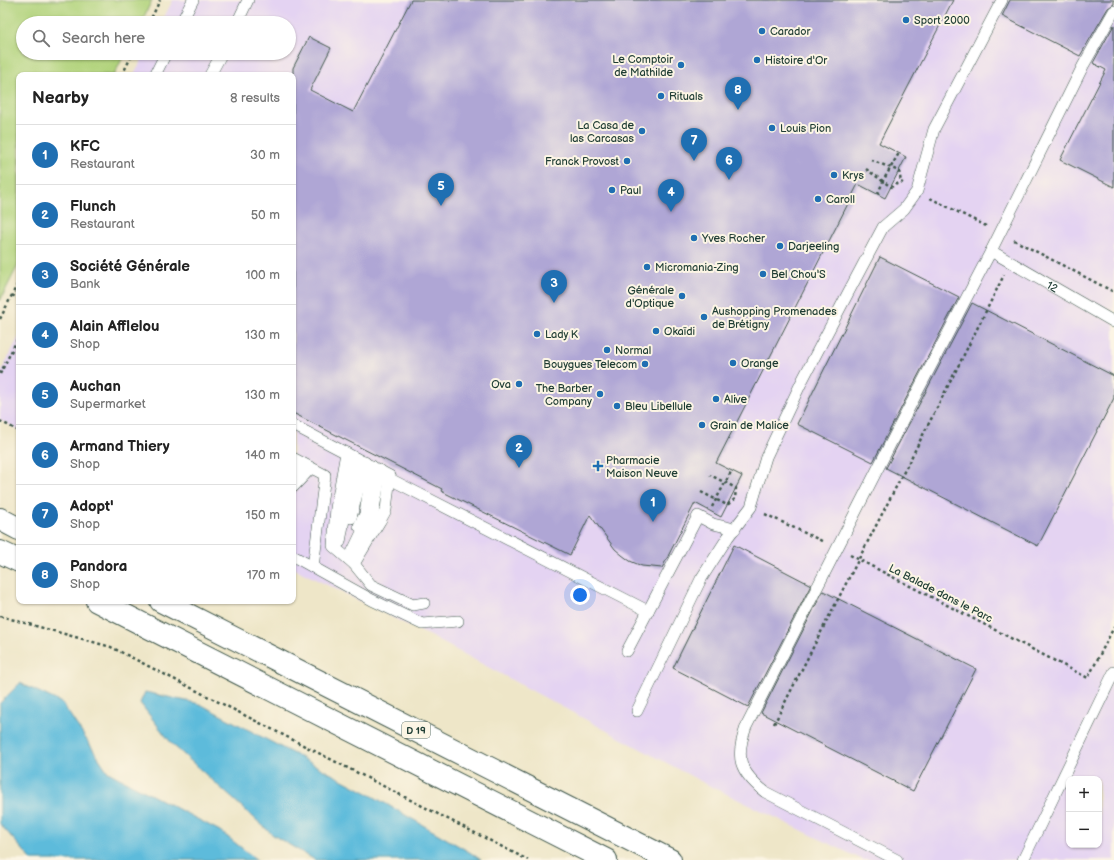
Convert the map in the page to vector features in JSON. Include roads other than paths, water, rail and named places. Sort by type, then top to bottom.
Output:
[{"type":"main road","points":[[0,519],[16,527]]},
{"type":"main road","points":[[0,552],[16,560]]},
{"type":"main road","name":"D 19","points":[[103,604],[606,860]]},
{"type":"main road","name":"D 19","points":[[167,604],[670,860]]},
{"type":"lane","points":[[185,16],[193,0]]},
{"type":"lane","points":[[240,16],[248,0]]},
{"type":"lane","points":[[637,712],[701,579],[751,507],[766,457],[826,334],[883,227],[904,209],[917,191],[934,129],[1002,0]]},
{"type":"lane","points":[[896,860],[765,792],[752,782],[741,764],[741,741],[746,727],[991,251],[1082,66],[1114,11]]},
{"type":"lane","points":[[156,72],[162,60]]},
{"type":"lane","points":[[212,72],[218,60]]},
{"type":"lane","name":"12","points":[[991,251],[1114,322]]},
{"type":"lane","points":[[296,427],[390,476],[390,479],[648,611]]},
{"type":"lane","points":[[296,474],[299,462],[324,475],[313,567]]},
{"type":"lane","points":[[346,557],[373,514],[364,462]]},
{"type":"lane","points":[[346,557],[364,462]]},
{"type":"lane","points":[[364,462],[336,508],[333,546],[346,557],[371,585],[413,605],[424,603]]},
{"type":"lane","points":[[346,557],[380,521],[386,510],[390,479]]},
{"type":"lane","points":[[627,651],[698,516],[713,524],[735,529]]},
{"type":"lane","points":[[296,558],[372,600],[422,624],[458,621]]},
{"type":"lane","points":[[1023,860],[1114,672]]},
{"type":"water","points":[[20,683],[62,703],[108,772],[220,831],[257,860],[32,860],[0,824],[0,703]]},
{"type":"water","points":[[145,692],[200,704],[369,794],[481,860],[315,860],[273,835],[172,744],[140,703]]},
{"type":"place","name":"Sport 2000","points":[[906,20]]},
{"type":"place","name":"Carador","points":[[762,31]]},
{"type":"place","name":"Histoire d'Or","points":[[757,60]]},
{"type":"place","name":"Le Comptoir de Mathilde","points":[[681,65]]},
{"type":"place","name":"Rituals","points":[[661,96]]},
{"type":"place","name":"Pandora","points":[[738,110]]},
{"type":"place","name":"Louis Pion","points":[[772,128]]},
{"type":"place","name":"La Casa de las Carcasas","points":[[642,131]]},
{"type":"place","name":"Franck Provost","points":[[627,161]]},
{"type":"place","name":"Adopt'","points":[[694,161]]},
{"type":"place","name":"Krys","points":[[834,175]]},
{"type":"place","name":"Armand Thiery","points":[[729,180]]},
{"type":"place","name":"Paul","points":[[612,190]]},
{"type":"place","name":"Caroll","points":[[818,199]]},
{"type":"place","name":"Auchan","points":[[441,206]]},
{"type":"place","name":"Alain Afflelou","points":[[671,212]]},
{"type":"place","name":"Yves Rocher","points":[[694,238]]},
{"type":"place","name":"Darjeeling","points":[[780,246]]},
{"type":"place","name":"Micromania-Zing","points":[[647,267]]},
{"type":"place","name":"Bel Chou'S","points":[[763,274]]},
{"type":"place","name":"Générale d'Optique","points":[[682,296]]},
{"type":"place","name":"Société Générale","points":[[554,303]]},
{"type":"place","name":"Aushopping Promenades de Brétigny","points":[[704,317]]},
{"type":"place","name":"Okaïdi","points":[[656,331]]},
{"type":"place","name":"Lady K","points":[[537,334]]},
{"type":"place","name":"Normal","points":[[607,350]]},
{"type":"place","name":"Orange","points":[[733,363]]},
{"type":"place","name":"Bouygues Telecom","points":[[645,364]]},
{"type":"place","name":"Ova","points":[[519,384]]},
{"type":"place","name":"The Barber Company","points":[[600,394]]},
{"type":"place","name":"Alive","points":[[716,399]]},
{"type":"place","name":"Bleu Libellule","points":[[617,406]]},
{"type":"place","name":"Grain de Malice","points":[[702,425]]},
{"type":"place","name":"Pharmacie Maison Neuve","points":[[598,466]]},
{"type":"place","name":"Flunch","points":[[519,468]]},
{"type":"place","name":"KFC","points":[[653,522]]}]
